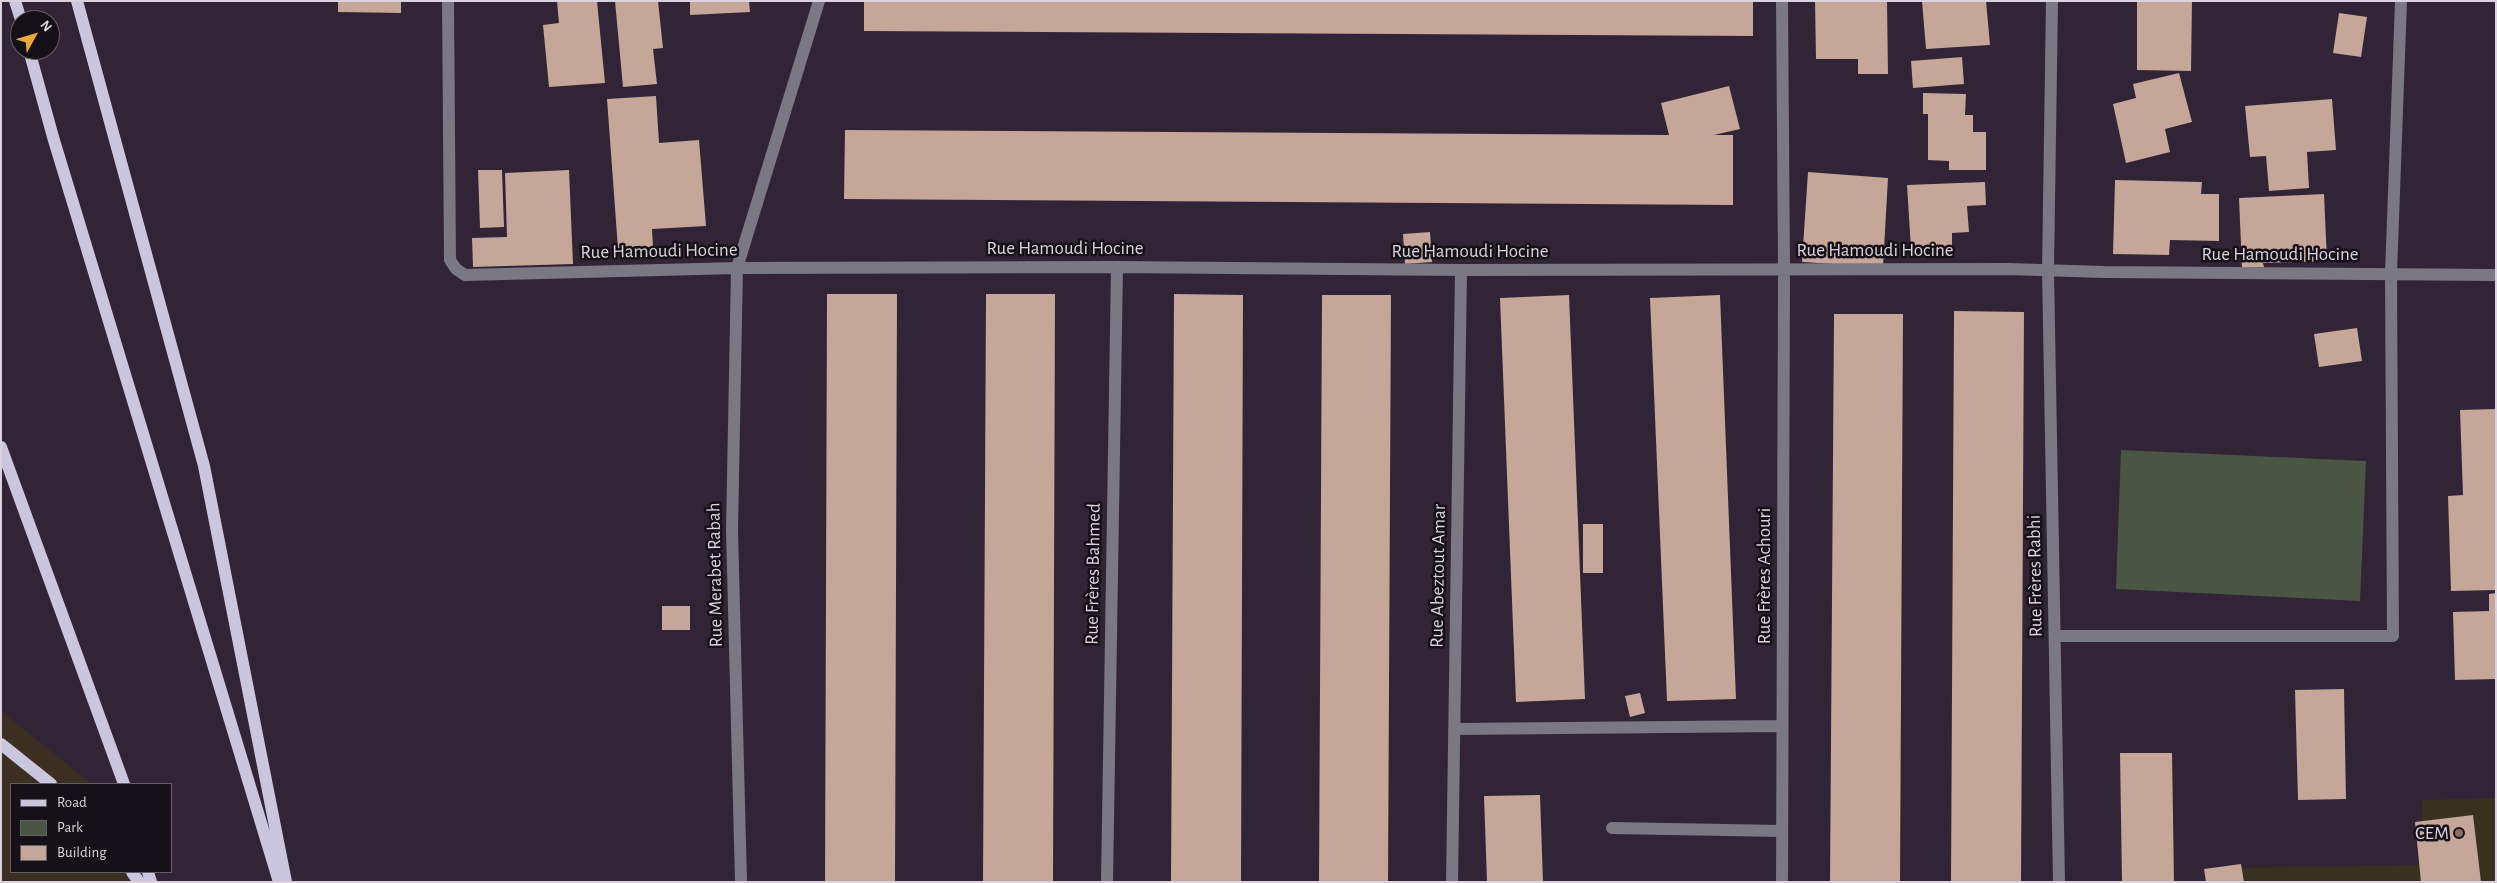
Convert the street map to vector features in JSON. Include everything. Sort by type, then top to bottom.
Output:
[{"type":"main road","points":[[77,1],[204,466],[286,882]]},
{"type":"main road","points":[[32,60],[53,137],[279,882]]},
{"type":"main road","points":[[1,448],[124,783]]},
{"type":"main road","points":[[1,744],[50,783]]},
{"type":"street","name":"Rue Hamoudi Hocine","points":[[448,1],[450,260],[456,269],[465,275],[737,268],[1117,267],[1461,270],[2048,270],[2496,275]]},
{"type":"street","name":"Rue Merabet Rabah","points":[[741,882],[732,530],[737,268],[819,1]]},
{"type":"street","name":"Rue Frères Achouri","points":[[1782,1],[1784,270],[1782,882]]},
{"type":"street","name":"Rue Frères Rabhi","points":[[2052,1],[2048,270],[2059,882]]},
{"type":"street","points":[[2055,636],[2393,636],[2391,274],[2401,1]]},
{"type":"street","name":"Rue Frères Bahmed","points":[[1107,882],[1117,267]]},
{"type":"street","name":"Rue Abeztout Amar","points":[[1452,882],[1461,270]]},
{"type":"street","points":[[1454,730],[1782,726]]},
{"type":"street","points":[[1612,828],[1782,831]]},
{"type":"shaded area","points":[[1,711],[89,783],[10,783],[10,873],[140,873],[145,882],[1,882]]},
{"type":"shaded area","name":"CEM","points":[[2496,798],[2496,882],[2228,882],[2228,868],[2423,865],[2422,800]]},
{"type":"green space","points":[[2121,450],[2366,461],[2360,601],[2116,589]]},
{"type":"building","points":[[338,1],[401,1],[401,13],[338,12]]},
{"type":"building","points":[[557,1],[597,1],[605,83],[549,87],[543,25],[559,23]]},
{"type":"building","points":[[615,1],[658,1],[663,48],[653,49],[657,84],[623,87]]},
{"type":"building","points":[[690,1],[749,1],[750,12],[690,15]]},
{"type":"building","points":[[864,1],[1753,1],[1753,36],[864,31]]},
{"type":"building","points":[[1815,1],[1887,1],[1888,74],[1858,74],[1858,59],[1816,59]]},
{"type":"building","points":[[1922,1],[1986,1],[1990,45],[1926,49]]},
{"type":"building","points":[[2137,1],[2192,1],[2191,71],[2137,70]]},
{"type":"building","points":[[2339,13],[2367,17],[2361,57],[2333,53]]},
{"type":"building","points":[[1962,57],[1964,84],[1913,88],[1911,61]]},
{"type":"building","points":[[2179,73],[2192,122],[2165,129],[2170,152],[2126,163],[2113,104],[2136,98],[2133,84]]},
{"type":"building","points":[[1729,86],[1740,129],[1714,135],[1733,135],[1733,205],[844,199],[845,130],[1669,135],[1661,103]]},
{"type":"building","points":[[1923,93],[1966,94],[1965,115],[1973,115],[1973,132],[1986,132],[1986,170],[1949,170],[1949,161],[1928,160],[1928,114],[1923,114]]},
{"type":"building","points":[[656,96],[659,143],[699,140],[706,226],[652,229],[653,247],[618,249],[607,99]]},
{"type":"building","points":[[2332,99],[2336,150],[2307,152],[2309,188],[2269,191],[2266,156],[2250,157],[2245,106]]},
{"type":"building","points":[[478,170],[502,170],[504,227],[480,228]]},
{"type":"building","points":[[569,170],[573,264],[473,267],[472,238],[507,237],[505,173]]},
{"type":"building","points":[[1808,172],[1888,178],[1883,267],[1802,262]]},
{"type":"building","points":[[2115,180],[2202,182],[2201,194],[2219,194],[2219,241],[2170,240],[2169,255],[2113,254]]},
{"type":"building","points":[[1985,182],[1986,205],[1967,206],[1969,232],[1952,233],[1952,247],[1911,249],[1907,185]]},
{"type":"building","points":[[2324,194],[2327,261],[2263,263],[2264,267],[2242,268],[2239,198]]},
{"type":"building","points":[[1430,232],[1432,262],[1405,264],[1403,234]]},
{"type":"building","points":[[827,294],[897,294],[895,882],[825,882]]},
{"type":"building","points":[[986,294],[1055,294],[1053,882],[983,882]]},
{"type":"building","points":[[1174,294],[1243,295],[1241,882],[1171,882]]},
{"type":"building","points":[[1322,295],[1391,295],[1388,882],[1319,882]]},
{"type":"building","points":[[1569,295],[1585,699],[1516,702],[1500,298]]},
{"type":"building","points":[[1720,295],[1736,699],[1667,701],[1650,298]]},
{"type":"building","points":[[1954,311],[2024,312],[2021,882],[1951,882]]},
{"type":"building","points":[[1834,314],[1903,314],[1900,882],[1830,882]]},
{"type":"building","points":[[2357,328],[2362,361],[2319,367],[2314,334]]},
{"type":"building","points":[[2496,409],[2496,590],[2451,591],[2448,496],[2463,495],[2460,410]]},
{"type":"building","points":[[1583,524],[1603,524],[1603,573],[1583,573]]},
{"type":"building","points":[[2496,593],[2496,679],[2455,680],[2453,612],[2489,611],[2489,594]]},
{"type":"building","points":[[662,606],[690,606],[690,630],[662,630]]},
{"type":"building","points":[[2344,689],[2346,799],[2298,800],[2295,690]]},
{"type":"building","points":[[1640,693],[1645,713],[1630,717],[1625,696]]},
{"type":"building","points":[[2120,753],[2172,753],[2174,882],[2122,882]]},
{"type":"building","points":[[1540,795],[1543,882],[1487,882],[1484,796]]},
{"type":"building","points":[[2473,815],[2481,882],[2421,882],[2415,822]]},
{"type":"building","points":[[2241,864],[2244,882],[2206,882],[2204,869]]},
{"type":"place","name":"CEM","points":[[2459,833]]}]
